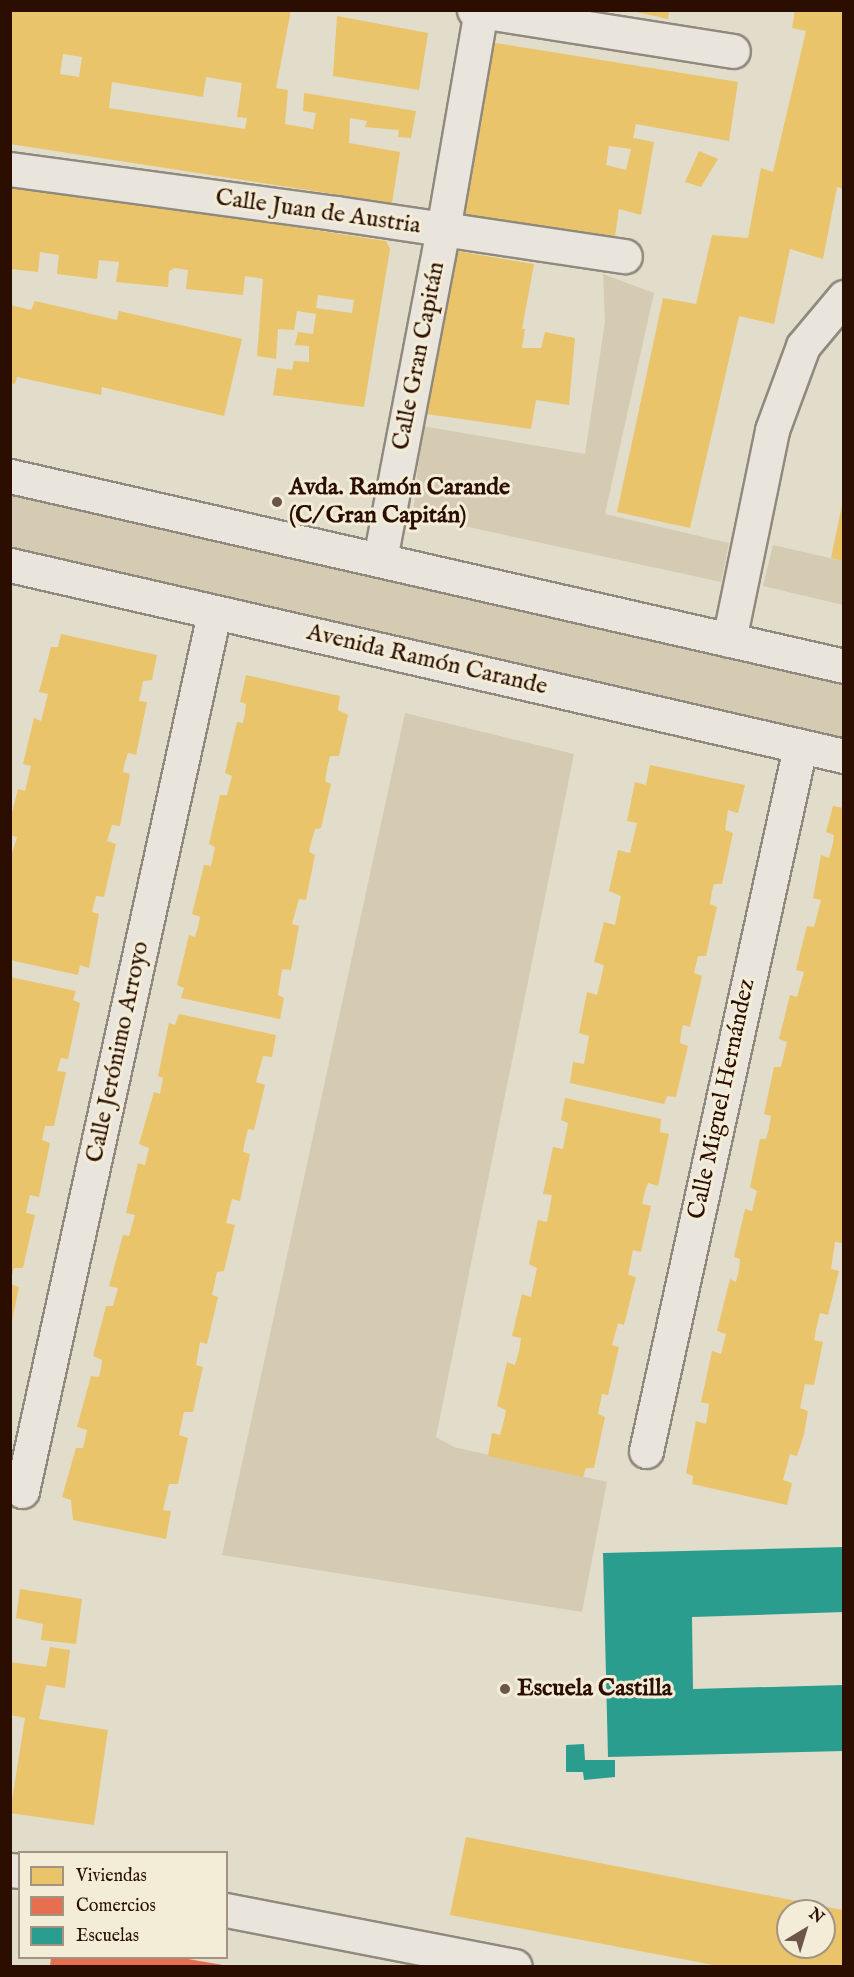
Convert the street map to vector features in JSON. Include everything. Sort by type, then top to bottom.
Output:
[{"type":"street","points":[[479,11],[733,51]]},
{"type":"street","name":"Calle Gran Capitán","points":[[381,559],[443,230],[479,11]]},
{"type":"street","name":"Calle Juan de Austria","points":[[10,169],[336,213],[625,256]]},
{"type":"street","points":[[729,640],[772,430],[803,346],[843,297]]},
{"type":"street","points":[[10,476],[843,666]]},
{"type":"street","name":"Avenida Ramón Carande","points":[[11,567],[411,655],[843,756]]},
{"type":"street","name":"Calle Jerónimo Arroyo","points":[[22,1491],[214,613]]},
{"type":"street","name":"Calle Miguel Hernández","points":[[646,1450],[800,747]]},
{"type":"street","points":[[228,1910],[515,1966]]},
{"type":"shaded area","points":[[603,274],[654,293],[605,514],[729,543],[721,582],[413,515],[422,426],[585,454],[605,322]]},
{"type":"shaded area","points":[[10,476],[843,668],[843,755],[11,566]]},
{"type":"shaded area","points":[[773,545],[843,561],[843,605],[763,586]]},
{"type":"shaded area","points":[[405,713],[574,754],[436,1437],[454,1447],[607,1482],[582,1612],[222,1555]]},
{"type":"building: Viviendas","points":[[10,10],[291,10],[276,88],[288,90],[285,124],[313,129],[316,113],[303,111],[304,93],[416,111],[411,138],[398,137],[399,130],[365,127],[367,121],[350,118],[349,143],[400,152],[392,203],[10,144]],"holes":[[[63,54],[82,57],[79,77],[60,74]],[[206,77],[242,83],[237,117],[247,118],[245,129],[109,108],[112,82],[203,97]]]},
{"type":"building: Viviendas","points":[[628,10],[669,10],[668,19]]},
{"type":"building: Viviendas","points":[[795,10],[843,10],[843,189],[837,187],[823,259],[790,249],[774,324],[739,316],[690,528],[617,512],[663,298],[696,304],[712,235],[748,238],[761,168],[773,172],[806,31],[792,28]]},
{"type":"building: Viviendas","points":[[337,16],[428,33],[419,90],[333,76]]},
{"type":"building: Viviendas","points":[[496,43],[738,82],[729,141],[636,124],[633,138],[654,142],[641,215],[619,209],[615,236],[466,215],[460,207],[488,49]],"holes":[[[609,146],[631,149],[626,170],[606,165]]]},
{"type":"building: Viviendas","points":[[699,151],[718,159],[701,187],[685,182]]},
{"type":"building: Viviendas","points":[[10,183],[386,241],[390,249],[364,407],[273,395],[277,368],[292,370],[294,361],[309,362],[309,346],[295,345],[298,332],[313,334],[316,314],[297,311],[294,330],[278,329],[276,359],[257,356],[263,279],[245,276],[243,295],[186,289],[188,270],[175,268],[169,271],[168,287],[116,282],[119,262],[99,260],[97,279],[57,274],[59,255],[40,252],[38,272],[10,269]],"holes":[[[318,295],[354,300],[352,313],[316,308]]]},
{"type":"building: Viviendas","points":[[456,251],[534,264],[522,329],[525,329],[522,348],[541,348],[545,332],[575,338],[569,405],[536,400],[531,429],[427,414]]},
{"type":"building: Viviendas","points":[[35,301],[117,320],[119,311],[242,339],[224,416],[102,387],[101,395],[17,377],[15,384],[10,383],[10,305],[31,310]]},
{"type":"building: Viviendas","points":[[843,500],[843,561],[831,558]]},
{"type":"building: Viviendas","points":[[61,634],[157,655],[152,680],[143,681],[139,701],[147,702],[136,755],[128,753],[125,762],[123,772],[130,774],[120,826],[112,825],[107,841],[116,844],[104,897],[96,896],[92,912],[99,914],[89,968],[80,965],[78,975],[10,960],[10,860],[17,837],[10,835],[10,821],[18,789],[25,791],[31,766],[23,764],[34,718],[41,721],[48,694],[39,692],[51,647],[58,647]]},
{"type":"building: Viviendas","points":[[246,675],[340,696],[338,710],[348,715],[339,756],[330,756],[327,769],[325,781],[331,784],[321,828],[315,829],[309,852],[315,855],[306,900],[299,899],[292,924],[299,926],[291,970],[282,969],[278,995],[284,998],[280,1019],[181,998],[184,988],[177,985],[189,935],[195,937],[198,927],[200,917],[192,914],[204,865],[211,866],[215,847],[209,844],[220,795],[227,795],[232,776],[225,773],[237,722],[243,723],[246,704],[240,702]]},
{"type":"building: Viviendas","points":[[650,765],[745,785],[738,813],[728,810],[725,830],[733,833],[722,884],[714,884],[712,891],[710,904],[717,907],[706,956],[698,956],[694,973],[702,976],[690,1027],[683,1025],[681,1033],[680,1043],[688,1046],[676,1097],[667,1096],[664,1104],[570,1083],[573,1062],[584,1064],[589,1036],[579,1033],[587,992],[597,995],[601,979],[604,965],[594,962],[604,922],[615,925],[621,896],[609,891],[618,850],[630,853],[637,823],[627,821],[635,782],[646,785]]},
{"type":"building: Viviendas","points":[[833,806],[843,808],[843,1243],[835,1242],[831,1269],[839,1271],[828,1315],[820,1313],[817,1325],[814,1340],[823,1342],[814,1385],[805,1384],[800,1408],[808,1411],[804,1434],[797,1456],[790,1454],[783,1480],[792,1483],[787,1505],[692,1484],[693,1476],[686,1473],[696,1421],[706,1424],[709,1404],[701,1402],[712,1351],[721,1354],[726,1334],[717,1331],[730,1279],[736,1282],[739,1270],[740,1259],[734,1257],[745,1209],[752,1211],[757,1191],[750,1187],[760,1139],[766,1139],[769,1128],[771,1116],[764,1114],[774,1067],[781,1067],[787,1042],[779,1039],[790,995],[797,997],[804,972],[796,970],[807,926],[814,927],[821,900],[813,898],[821,855],[829,858],[833,843],[834,835],[826,832]]},
{"type":"building: Viviendas","points":[[10,977],[76,991],[73,1000],[80,1003],[68,1059],[61,1058],[57,1071],[66,1072],[54,1126],[45,1126],[42,1140],[50,1143],[39,1197],[30,1195],[28,1203],[26,1213],[35,1215],[23,1268],[14,1268],[11,1279]]},
{"type":"building: Viviendas","points":[[179,1014],[276,1035],[272,1057],[263,1056],[256,1082],[265,1085],[254,1130],[248,1129],[245,1141],[243,1152],[250,1154],[240,1201],[232,1199],[226,1223],[235,1225],[224,1271],[217,1272],[212,1295],[218,1297],[207,1344],[200,1342],[196,1365],[203,1367],[193,1412],[184,1412],[179,1435],[188,1438],[178,1484],[169,1484],[163,1510],[171,1511],[166,1539],[73,1520],[71,1500],[62,1497],[76,1448],[83,1448],[85,1440],[87,1430],[77,1427],[91,1376],[99,1377],[102,1360],[93,1356],[106,1306],[113,1306],[118,1288],[109,1286],[123,1235],[129,1236],[135,1215],[126,1213],[138,1163],[145,1165],[149,1148],[139,1144],[154,1092],[160,1094],[163,1078],[158,1076],[169,1023],[175,1025]]},
{"type":"building: Viviendas","points":[[565,1098],[661,1119],[660,1132],[669,1134],[658,1186],[648,1183],[645,1191],[642,1204],[651,1206],[641,1252],[633,1250],[628,1275],[636,1277],[624,1325],[618,1323],[612,1345],[619,1347],[608,1395],[602,1394],[598,1414],[605,1417],[594,1468],[586,1468],[583,1477],[488,1456],[492,1433],[500,1435],[504,1420],[506,1410],[497,1406],[507,1362],[515,1365],[519,1351],[521,1338],[512,1336],[522,1294],[531,1297],[537,1268],[529,1264],[538,1220],[547,1222],[552,1195],[543,1194],[553,1147],[563,1149],[568,1123],[561,1120]]},
{"type":"building: Viviendas","points":[[10,1284],[19,1287],[12,1321],[10,1321]]},
{"type":"building: Viviendas","points":[[20,1589],[82,1599],[76,1644],[41,1640],[43,1624],[16,1618]]},
{"type":"building: Viviendas","points":[[50,1647],[70,1650],[65,1688],[46,1685],[39,1719],[108,1730],[94,1825],[10,1813],[25,1718],[10,1715],[10,1662],[46,1667]]},
{"type":"building: Viviendas","points":[[466,1837],[786,1899],[776,1899],[776,1959],[836,1959],[836,1909],[843,1910],[843,1966],[719,1966],[450,1915]]},
{"type":"building: Comercios","points":[[51,1959],[188,1959],[223,1965],[50,1966]]},
{"type":"building: Escuelas","points":[[844,1547],[844,1612],[692,1617],[693,1689],[844,1685],[844,1751],[608,1757],[603,1553]]},
{"type":"building: Escuelas","points":[[584,1744],[585,1760],[615,1760],[615,1777],[584,1780],[583,1772],[566,1772],[566,1745]]},
{"type":"place","name":"Avda. Ramón Carande (C/ Gran Capitán)","points":[[277,502]]},
{"type":"place","name":"Escuela Castilla","points":[[505,1689]]}]
